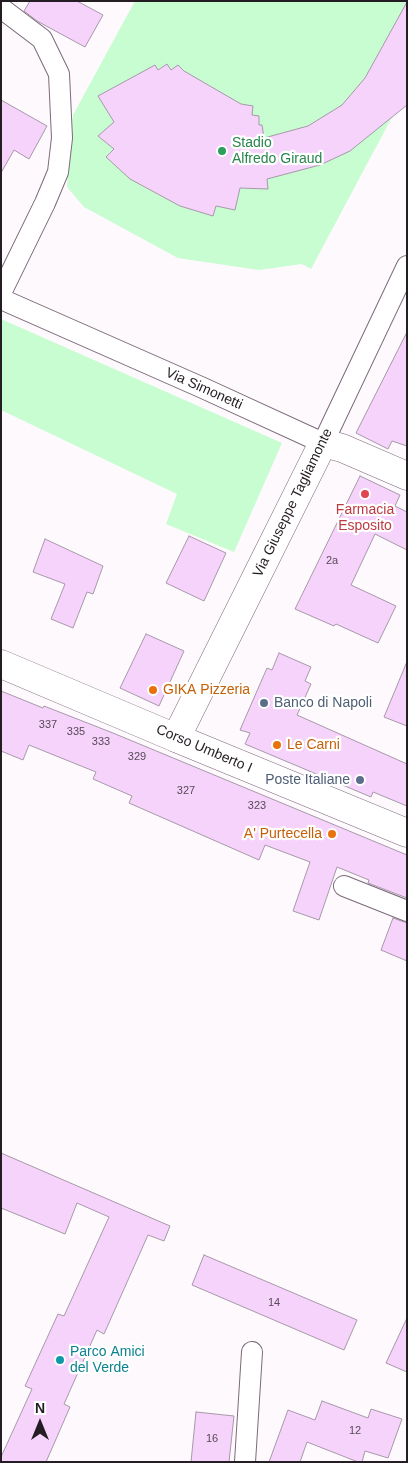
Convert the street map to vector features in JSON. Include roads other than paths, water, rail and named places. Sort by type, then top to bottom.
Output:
[{"type":"main road","name":"Via Simonetti","points":[[323,443],[342,448],[407,476]]},
{"type":"main road","name":"Via Giuseppe Tagliamonte","points":[[176,738],[323,443]]},
{"type":"main road","name":"Corso Umberto I","points":[[1,664],[407,833]]},
{"type":"street","points":[[1,8],[42,39],[59,74],[62,138],[58,172],[1,294]]},
{"type":"street","name":"Via Giuseppe Tagliamonte","points":[[323,443],[407,266]]},
{"type":"street","name":"Via Simonetti","points":[[1,299],[323,443]]},
{"type":"street","points":[[344,886],[407,911]]},
{"type":"street","points":[[245,1462],[252,1352]]},
{"type":"place","name":"Stadio Alfredo Giraud","points":[[222,151]]},
{"type":"place","name":"Farmacia Esposito","points":[[365,494]]},
{"type":"place","name":"GIKA Pizzeria","points":[[153,690]]},
{"type":"place","name":"Banco di Napoli","points":[[264,703]]},
{"type":"place","name":"Le Carni","points":[[277,745]]},
{"type":"place","name":"Poste Italiane","points":[[360,780]]},
{"type":"place","name":"A' Purtecella","points":[[332,834]]},
{"type":"place","name":"Parco Amici del Verde","points":[[60,1360]]}]
